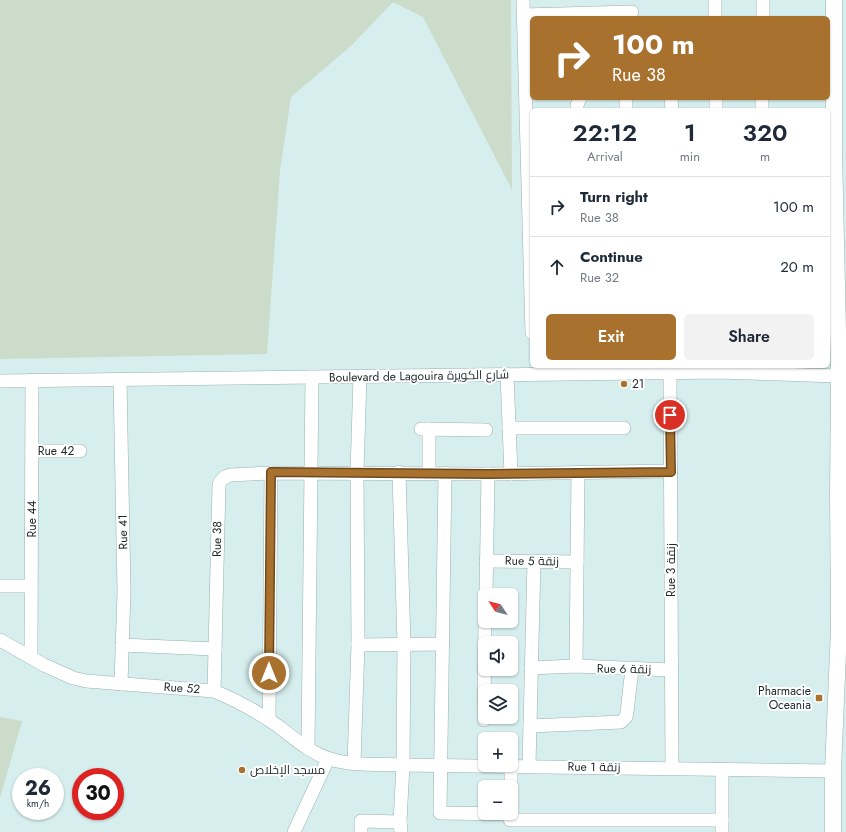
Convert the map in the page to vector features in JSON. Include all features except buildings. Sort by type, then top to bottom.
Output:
[{"type":"street","points":[[523,0],[528,59],[530,166]]},
{"type":"street","points":[[715,0],[715,16]]},
{"type":"street","points":[[763,0],[763,16]]},
{"type":"street","points":[[833,832],[833,771],[843,628],[839,376],[840,151],[831,134],[834,0]]},
{"type":"street","points":[[524,15],[632,12]]},
{"type":"street","name":"Boulevard de Lagouira شارع الكويرة","points":[[0,381],[507,374],[533,370],[670,373],[718,369],[839,376]]},
{"type":"street","name":"Rue 3 زنقة","points":[[670,373],[672,768]]},
{"type":"street","points":[[507,374],[511,474]]},
{"type":"street","points":[[354,763],[358,645],[357,472],[360,376]]},
{"type":"street","points":[[308,748],[312,377]]},
{"type":"street","name":"Rue 41","points":[[120,379],[124,591],[121,684]]},
{"type":"street","name":"Rue 44","points":[[31,657],[32,380]]},
{"type":"street","points":[[509,428],[624,428]]},
{"type":"street","points":[[429,473],[425,429],[486,430]]},
{"type":"street","name":"Rue 42","points":[[32,451],[80,451]]},
{"type":"street","points":[[269,720],[271,472]]},
{"type":"street","name":"Rue 38","points":[[214,691],[219,485],[220,480],[230,475],[271,472],[511,474],[671,472]]},
{"type":"street","points":[[361,832],[361,821],[400,827],[403,764],[404,644],[399,472]]},
{"type":"street","points":[[576,666],[578,472]]},
{"type":"street","points":[[445,473],[440,812],[478,816]]},
{"type":"street","points":[[486,588],[488,474]]},
{"type":"street","name":"Rue 5 زنقة","points":[[486,561],[577,562]]},
{"type":"street","points":[[529,766],[534,561]]},
{"type":"street","points":[[0,586],[32,586]]},
{"type":"street","points":[[484,684],[485,628]]},
{"type":"street","name":"Rue 52","points":[[0,640],[44,665],[73,678],[86,681],[214,691],[249,708],[269,720],[308,748],[328,759],[354,763]]},
{"type":"street","points":[[358,645],[443,644]]},
{"type":"street","points":[[122,645],[215,649]]},
{"type":"street","name":"Rue 6 زنقة","points":[[531,668],[576,666],[672,670]]},
{"type":"street","points":[[530,726],[620,722],[626,717],[632,669]]},
{"type":"street","points":[[294,832],[328,759]]},
{"type":"street","name":"Rue 1 زنقة","points":[[354,763],[478,765]]},
{"type":"street","name":"Rue 1 زنقة","points":[[518,765],[833,771]]},
{"type":"street","points":[[510,820],[722,826],[722,769]]},
{"type":"green space","points":[[0,0],[511,0],[512,190],[423,17],[393,2],[352,45],[291,97],[280,171],[267,354],[0,359]]},
{"type":"green space","points":[[0,717],[22,721],[0,798]]},
{"type":"place","name":"21","points":[[624,384]]},
{"type":"place","name":"Pharmacie Oceania","points":[[819,698]]},
{"type":"place","name":"مسجد الإخلاص","points":[[242,770]]},
{"type":"route","points":[[269,673],[271,472],[488,474],[671,472],[670,415]]}]
